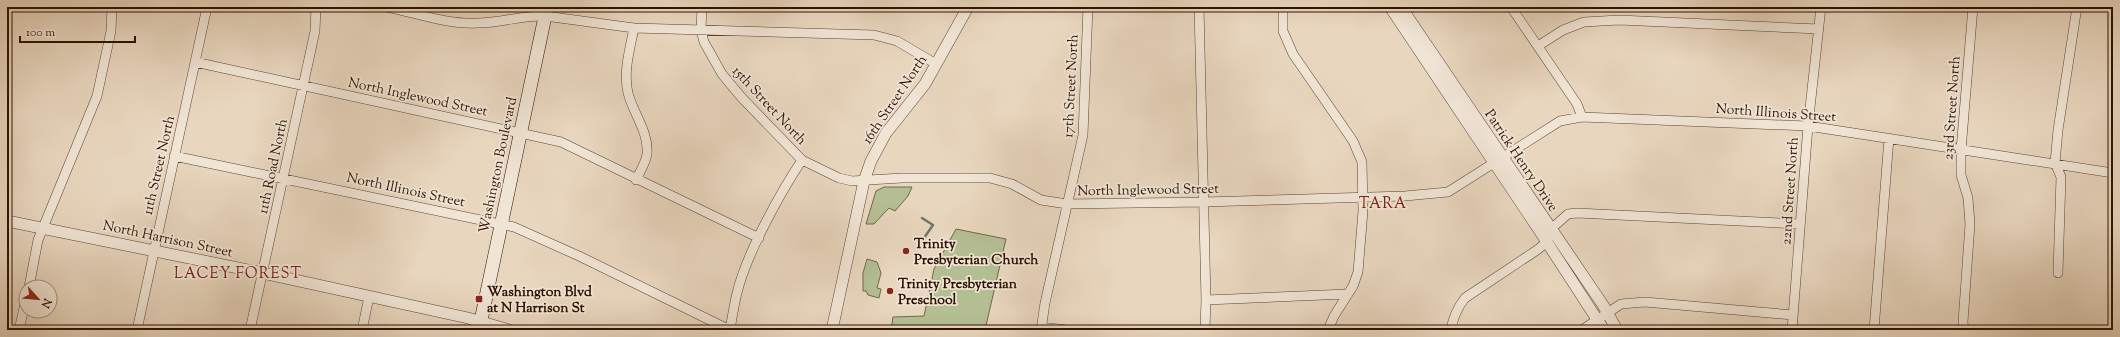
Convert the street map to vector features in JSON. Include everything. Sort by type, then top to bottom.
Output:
[{"type":"main road","name":"Washington Boulevard","points":[[480,326],[546,11]]},
{"type":"street","points":[[31,279],[38,240],[97,96],[111,31],[112,7]]},
{"type":"street","name":"11th Street North","points":[[137,330],[153,250],[207,7]]},
{"type":"street","name":"11th Road North","points":[[250,330],[304,85],[315,31],[316,7]]},
{"type":"street","points":[[387,7],[451,21],[477,24],[503,21],[546,11],[634,28],[874,35],[897,41],[936,64]]},
{"type":"street","name":"15th Street North","points":[[702,7],[701,30],[704,42],[722,74],[802,160],[759,238],[737,292],[730,330]]},
{"type":"street","name":"16th Street North","points":[[832,330],[864,181],[874,154],[886,133],[925,84],[968,7]]},
{"type":"street","name":"17th Street North","points":[[1041,328],[1045,302],[1083,135],[1088,7]]},
{"type":"street","points":[[1198,7],[1206,300],[1205,330]]},
{"type":"street","points":[[1282,7],[1283,31],[1293,54],[1356,148],[1362,162],[1363,197],[1358,272],[1353,286],[1347,294],[1328,330]]},
{"type":"street","name":"Patrick Henry Drive","points":[[1390,7],[1498,160],[1551,229],[1608,313],[1617,330]]},
{"type":"street","name":"Patrick Henry Drive","points":[[1401,7],[1498,160],[1547,242],[1599,320],[1604,330]]},
{"type":"street","points":[[1511,7],[1576,104],[1582,117]]},
{"type":"street","name":"22nd Street North","points":[[1792,330],[1808,126],[1821,7]]},
{"type":"street","name":"23rd Street North","points":[[1964,330],[1963,322],[1970,224],[1968,198],[1962,175],[1961,150],[1973,7]]},
{"type":"street","points":[[2058,273],[2061,177],[2055,163],[2058,130],[2077,7]]},
{"type":"street","points":[[1538,46],[1563,30],[1584,22],[1619,20],[1819,29]]},
{"type":"street","points":[[634,28],[626,75],[628,93],[635,114],[646,135],[647,155],[636,180]]},
{"type":"street","name":"North Inglewood Street","points":[[195,62],[561,142],[636,180],[759,238]]},
{"type":"street","name":"North Illinois Street","points":[[1498,160],[1560,121],[1582,117],[1808,126],[2113,173]]},
{"type":"street","points":[[1874,330],[1889,138]]},
{"type":"street","name":"North Illinois Street","points":[[174,156],[283,177],[502,224],[523,230],[572,252],[730,330]]},
{"type":"street","name":"North Inglewood Street","points":[[802,160],[839,178],[864,181],[877,178],[990,178],[1012,184],[1041,200],[1067,204],[1203,202],[1405,196],[1448,192],[1498,160]]},
{"type":"street","points":[[1451,330],[1452,318],[1465,298],[1547,242],[1551,229],[1568,214],[1577,213],[1800,224]]},
{"type":"street","name":"North Harrison Street","points":[[7,222],[263,273],[369,297],[480,326],[509,330]]},
{"type":"street","points":[[1206,300],[1347,294]]},
{"type":"street","points":[[362,330],[369,297]]},
{"type":"street","points":[[1582,330],[1622,304],[1645,302],[1793,315]]},
{"type":"street","points":[[19,330],[21,319]]},
{"type":"street","points":[[1041,328],[1066,330]]},
{"type":"green space","points":[[884,187],[912,187],[908,196],[895,211],[889,208],[874,224],[866,224],[876,191]]},
{"type":"green space","points":[[956,229],[1006,239],[985,330],[891,330],[893,317],[924,316],[934,269]]},
{"type":"green space","points":[[867,259],[877,262],[881,273],[877,288],[881,289],[879,298],[868,295],[866,291],[863,291],[863,273]]},
{"type":"waterway","points":[[917,248],[933,225],[922,218]]},
{"type":"place","name":"Trinity Presbyterian Church","points":[[906,251]]},
{"type":"place","name":"Trinity Presbyterian Preschool","points":[[890,291]]},
{"type":"place","name":"Washington Blvd at N Harrison St","points":[[479,299]]},
{"type":"district","name":"TARA","points":[[1383,203]]},
{"type":"district","name":"LACEY FOREST","points":[[238,273]]}]
